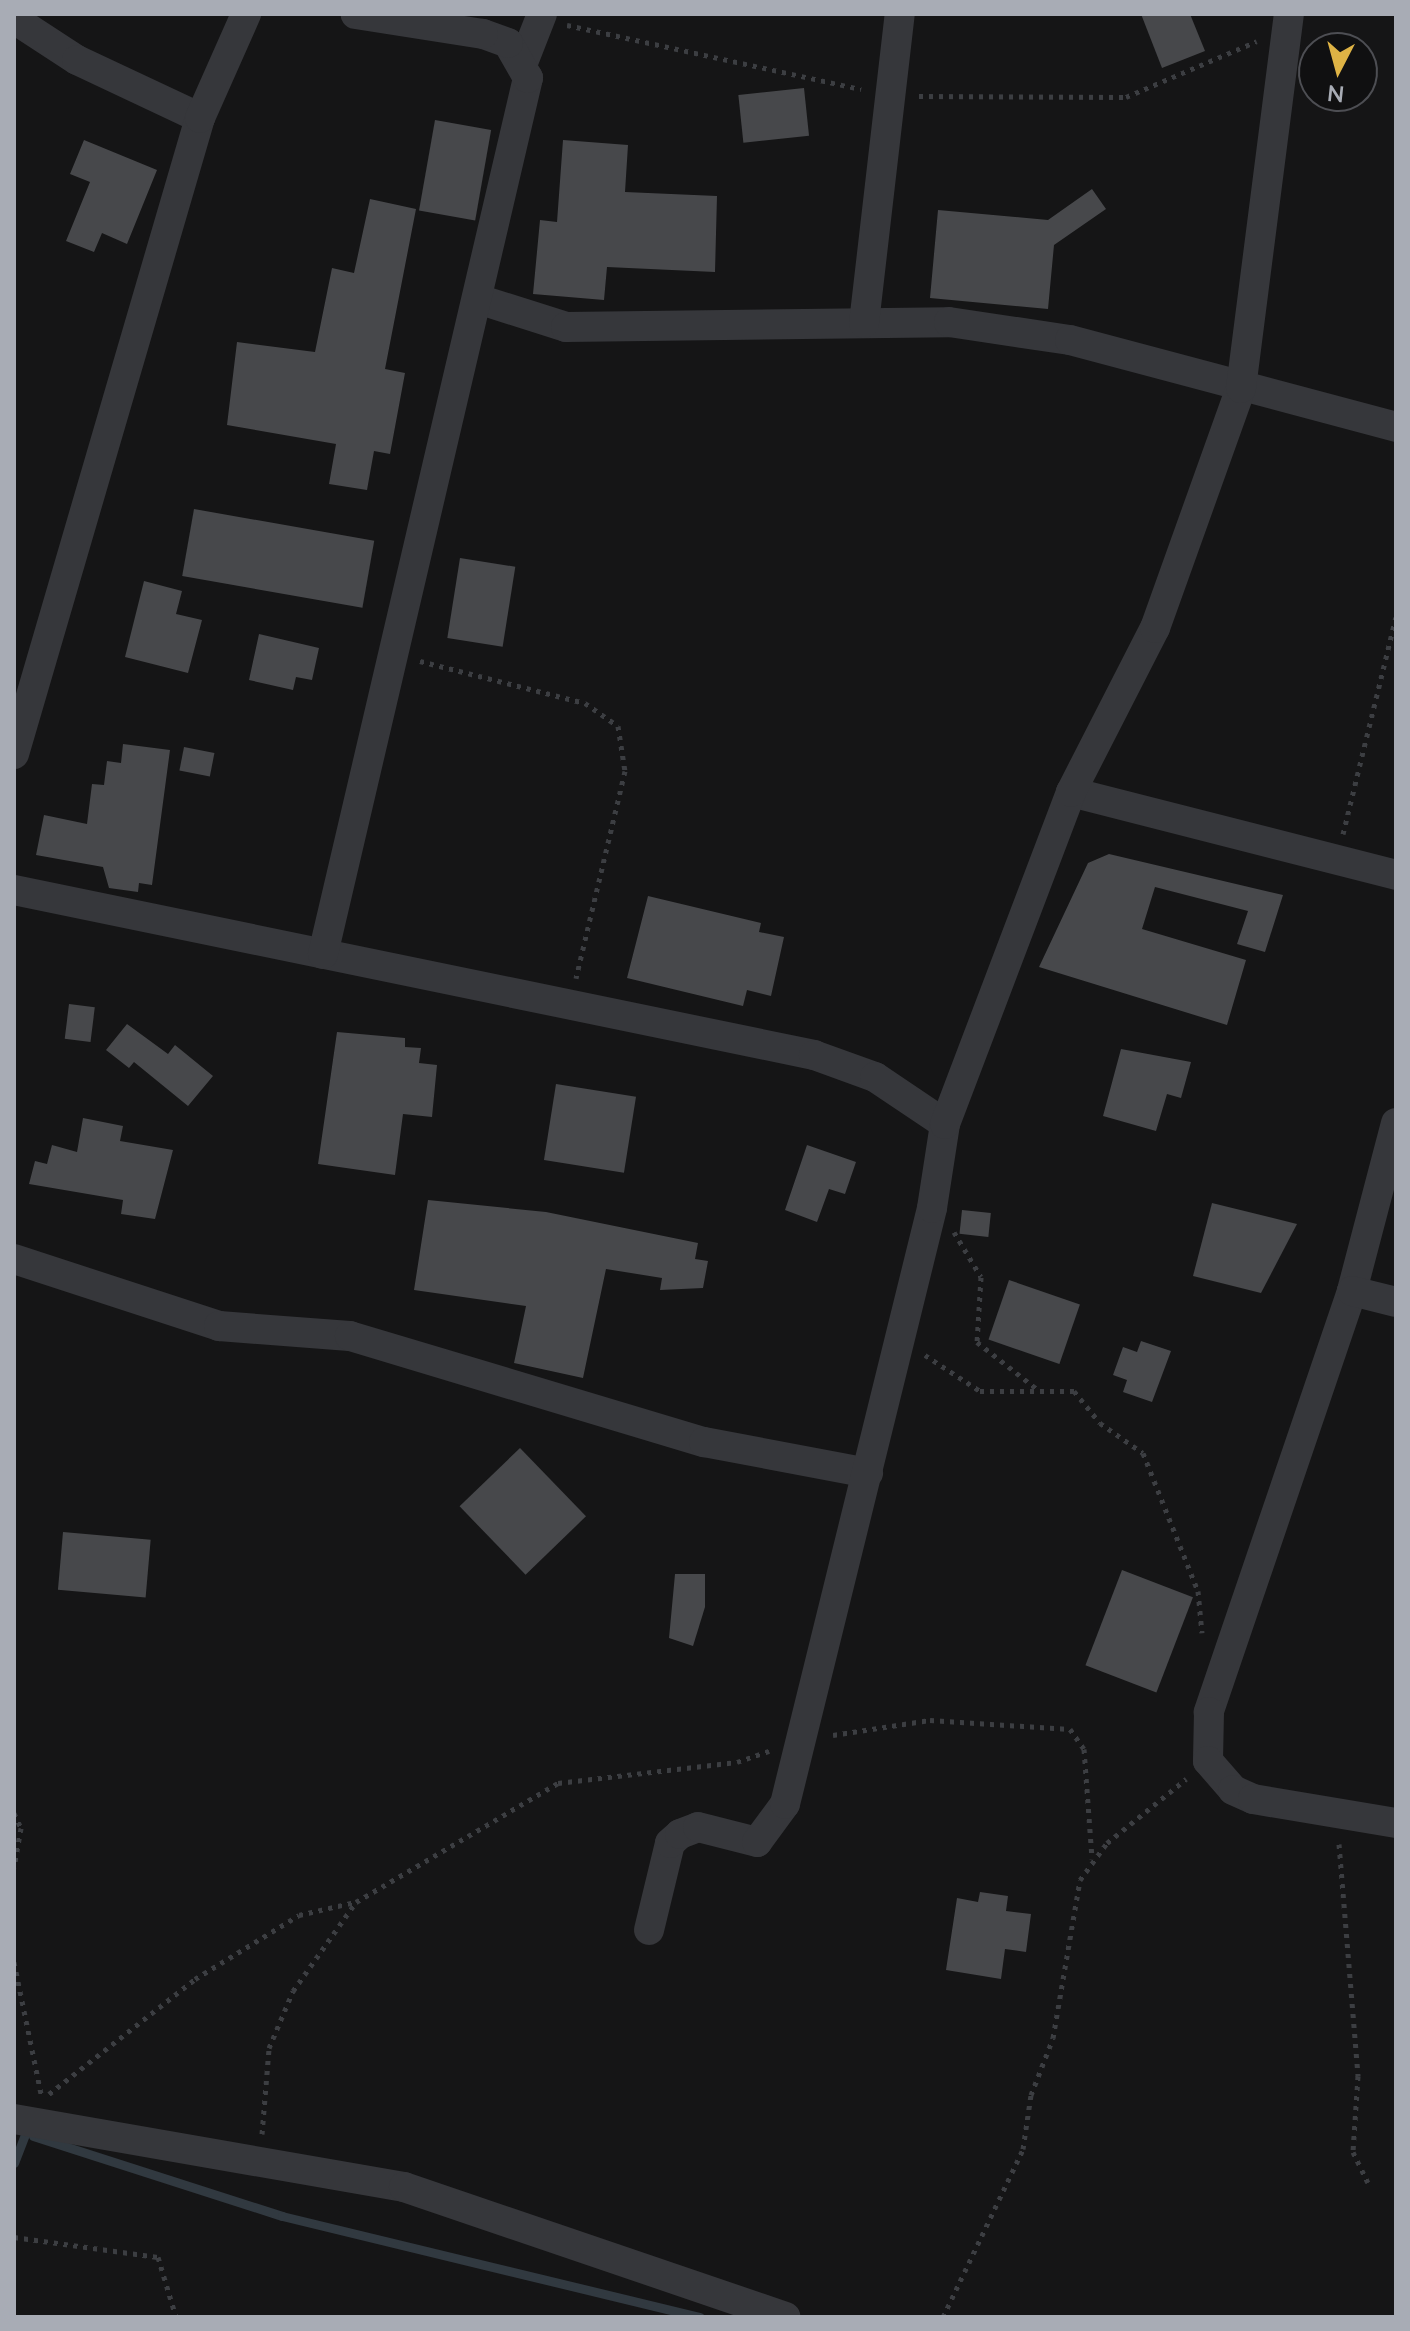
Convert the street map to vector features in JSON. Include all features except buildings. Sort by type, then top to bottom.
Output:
[{"type":"street","points":[[14,754],[200,118],[246,14]]},
{"type":"street","points":[[356,14],[483,34],[524,60]]},
{"type":"street","points":[[864,323],[900,14]]},
{"type":"street","points":[[323,954],[392,654],[481,300],[526,88],[524,60],[541,17]]},
{"type":"street","points":[[14,19],[77,60],[200,118]]},
{"type":"street","points":[[649,1930],[670,1843],[698,1827],[757,1842],[770,1834],[802,1740],[902,1338],[932,1208],[945,1124],[1071,792],[1155,628],[1241,388],[1288,21]]},
{"type":"street","points":[[481,300],[566,327],[949,322],[1070,340],[1396,427]]},
{"type":"street","points":[[1071,792],[1396,875]]},
{"type":"street","points":[[14,890],[814,1055],[875,1077],[945,1124]]},
{"type":"street","points":[[1396,1123],[1352,1291],[1209,1712],[1208,1761],[1233,1790],[1330,1816],[1396,1823]]},
{"type":"street","points":[[14,1259],[191,1319],[350,1336],[704,1442],[868,1473]]},
{"type":"street","points":[[1352,1291],[1396,1302]]},
{"type":"street","points":[[14,2119],[44,2111],[260,2161],[404,2187],[785,2317]]},
{"type":"path","points":[[541,17],[890,95],[1126,97],[1288,21]]},
{"type":"path","points":[[1337,859],[1396,617]]},
{"type":"path","points":[[392,654],[585,703],[618,726],[625,771],[570,1006]]},
{"type":"path","points":[[932,1208],[981,1277],[977,1342],[1037,1389]]},
{"type":"path","points":[[902,1338],[980,1391],[1074,1391],[1100,1423],[1143,1453],[1198,1591],[1204,1652]]},
{"type":"path","points":[[14,1962],[44,2111],[195,1979],[299,1915],[356,1902],[565,1781],[737,1762],[802,1740],[930,1720],[1070,1729],[1084,1749],[1092,1859],[1075,1900],[1053,2038],[1031,2095],[1023,2149],[943,2317]]},
{"type":"path","points":[[1092,1859],[1208,1761]]},
{"type":"path","points":[[14,1813],[21,1828],[14,1867]]},
{"type":"path","points":[[1330,1816],[1345,1862],[1358,2076],[1353,2152],[1368,2183]]},
{"type":"path","points":[[260,2161],[269,2048],[293,1991],[356,1902]]},
{"type":"path","points":[[14,2237],[158,2257],[176,2317]]},
{"type":"waterway","points":[[14,2163],[25,2134]]},
{"type":"waterway","points":[[33,2136],[282,2216],[700,2317]]}]
